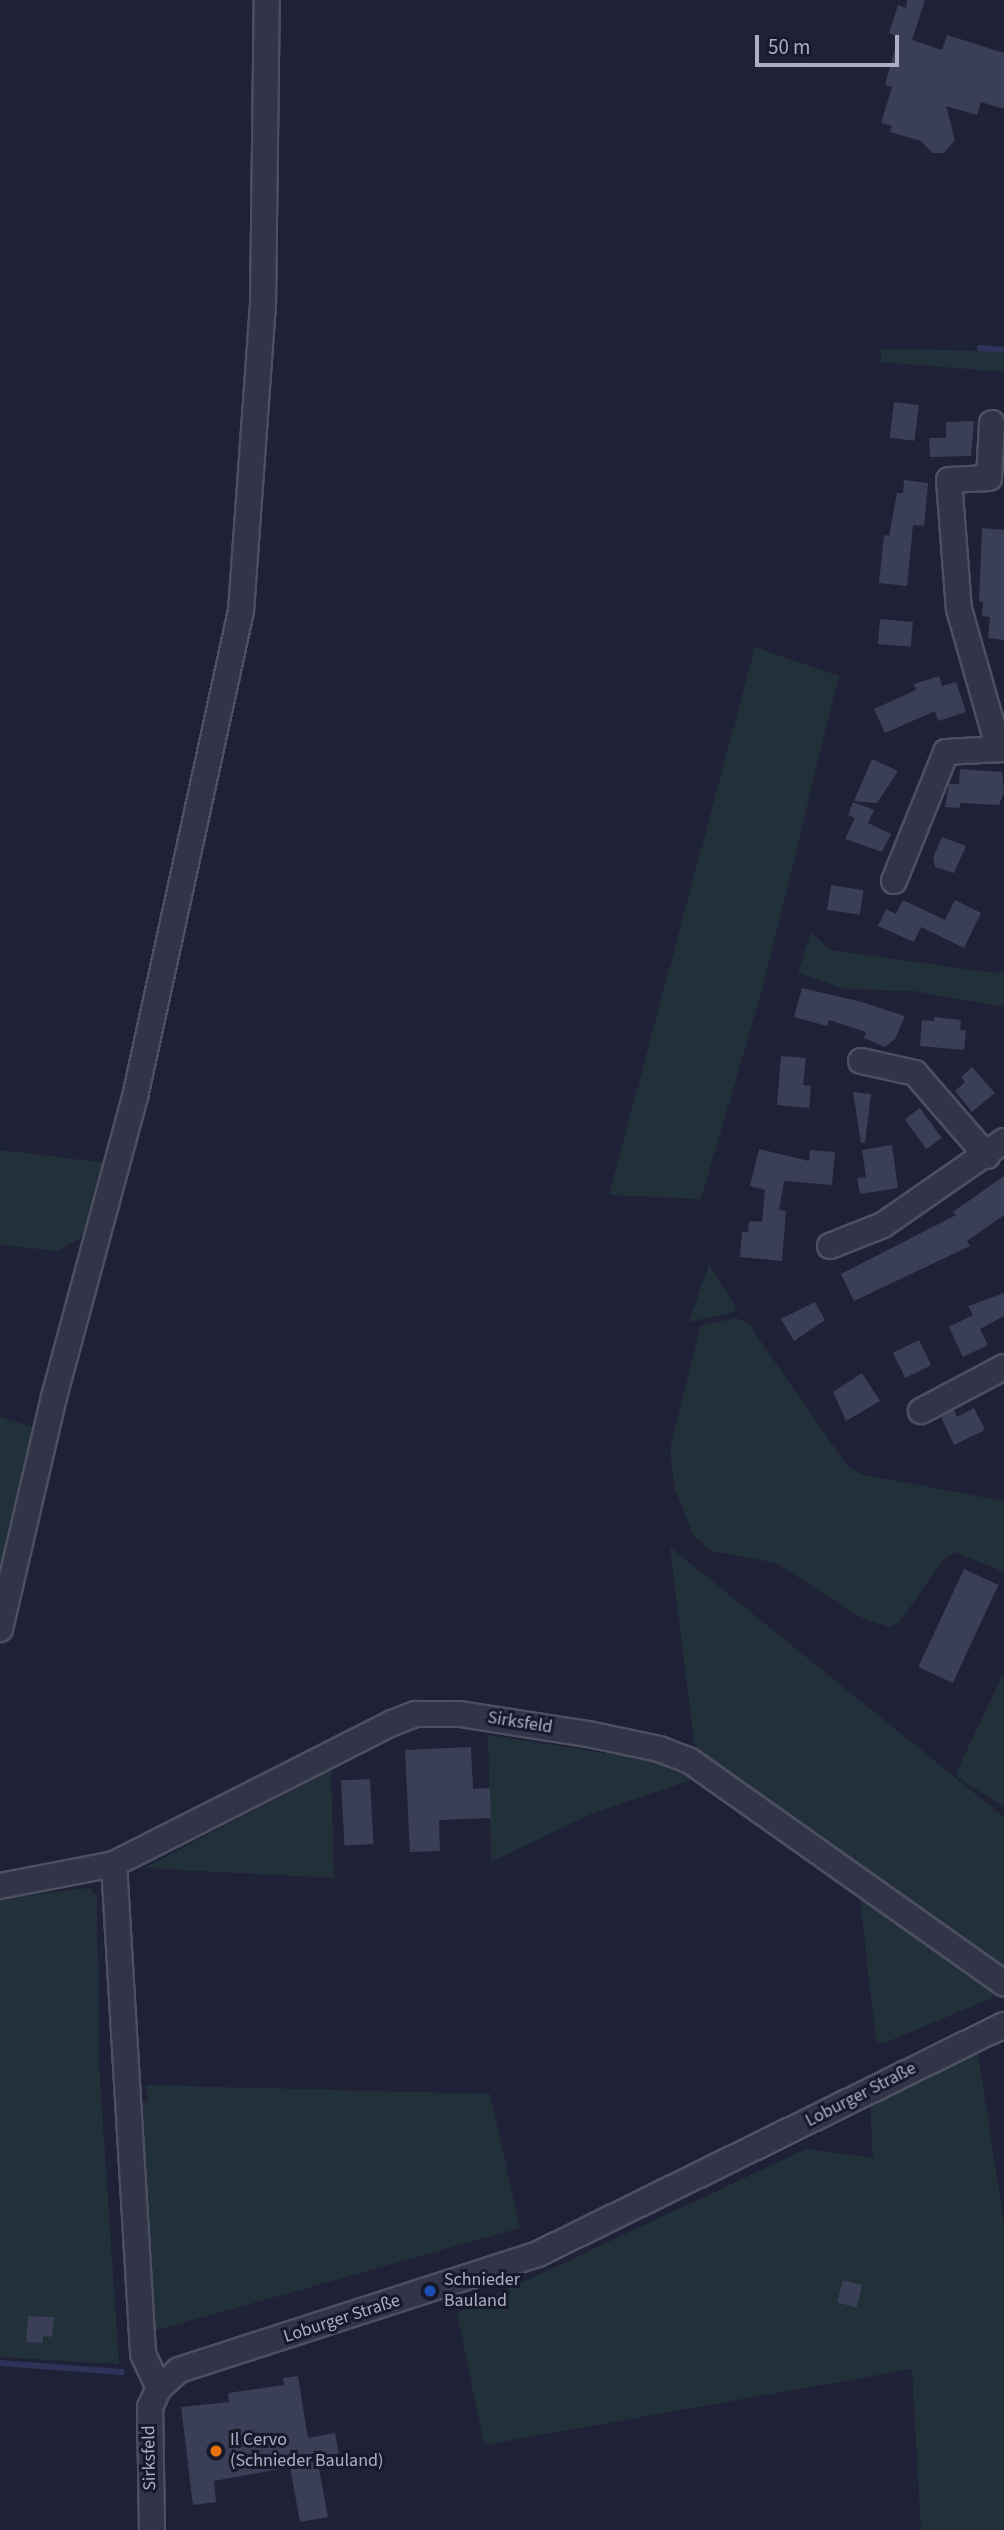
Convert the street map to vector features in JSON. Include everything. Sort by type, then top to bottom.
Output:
[{"type":"street","points":[[0,1629],[63,1362],[135,1097],[240,611],[262,307],[267,0]]},
{"type":"street","points":[[894,881],[946,752],[1001,749],[959,609],[949,480],[989,478],[992,423]]},
{"type":"street","points":[[830,1246],[883,1225],[995,1149],[915,1073],[861,1060]]},
{"type":"street","points":[[921,1411],[1004,1367]]},
{"type":"street","name":"Sirksfeld","points":[[0,1886],[114,1864],[392,1723],[416,1714],[460,1714],[588,1734],[659,1749],[690,1762],[1004,1983]]},
{"type":"street","points":[[114,1864],[143,2354],[159,2388]]},
{"type":"street","name":"Loburger Straße","points":[[159,2388],[178,2371],[538,2254],[1004,2025]]},
{"type":"street","name":"Sirksfeld","points":[[152,2530],[148,2428],[159,2388]]},
{"type":"shaded area","points":[[881,349],[1004,351],[1004,372],[881,362]]},
{"type":"shaded area","points":[[755,647],[839,676],[762,990],[701,1199],[609,1195]]},
{"type":"shaded area","points":[[811,932],[830,950],[995,973],[1004,971],[1004,1007],[913,991],[845,989],[798,973]]},
{"type":"shaded area","points":[[0,1150],[107,1163],[84,1236],[58,1251],[0,1245]]},
{"type":"shaded area","points":[[709,1264],[738,1311],[689,1322]]},
{"type":"shaded area","points":[[736,1318],[748,1323],[848,1467],[864,1475],[1004,1501],[1004,1572],[955,1552],[941,1562],[900,1622],[890,1627],[862,1618],[776,1563],[712,1551],[694,1536],[675,1489],[670,1449],[700,1326]]},
{"type":"shaded area","points":[[0,1417],[36,1428],[0,1592]]},
{"type":"shaded area","points":[[670,1547],[1004,1817],[1004,1993],[882,2044],[876,2041],[860,1898],[695,1749]]},
{"type":"shaded area","points":[[1002,1676],[1004,1807],[959,1778],[957,1771]]},
{"type":"shaded area","points":[[488,1735],[651,1760],[693,1779],[589,1815],[491,1862]]},
{"type":"shaded area","points":[[331,1770],[334,1878],[144,1868]]},
{"type":"shaded area","points":[[89,1888],[97,1896],[99,2064],[119,2364],[0,2357],[0,1898]]},
{"type":"shaded area","points":[[978,2053],[1004,2224],[1004,2530],[921,2530],[912,2369],[484,2445],[457,2313],[806,2149],[873,2158],[870,2107]]},
{"type":"shaded area","points":[[146,2085],[490,2094],[520,2228],[154,2331],[140,2103],[148,2101]]},
{"type":"building","points":[[907,0],[925,0],[912,40],[942,50],[947,35],[1004,53],[1004,109],[981,102],[977,115],[946,106],[955,140],[944,153],[932,153],[921,141],[890,132],[892,126],[881,123],[892,87],[885,85],[898,37],[889,33],[898,5],[906,8]]},
{"type":"building","points":[[894,402],[919,405],[914,441],[890,438]]},
{"type":"building","points":[[974,421],[971,456],[930,457],[929,438],[946,438],[946,422]]},
{"type":"building","points":[[904,480],[928,483],[924,526],[913,525],[907,586],[879,583],[884,535],[889,536],[897,493],[903,493]]},
{"type":"building","points":[[982,528],[1004,530],[1004,640],[988,638],[990,617],[982,616],[983,602],[979,601]]},
{"type":"building","points":[[880,619],[913,622],[911,647],[878,644]]},
{"type":"building","points":[[939,676],[942,686],[956,682],[966,712],[938,721],[935,711],[885,733],[874,709],[916,690],[914,684]]},
{"type":"building","points":[[872,759],[898,771],[877,803],[854,801]]},
{"type":"building","points":[[960,769],[1002,772],[1004,792],[999,805],[960,803],[960,808],[945,807],[949,784],[959,784]]},
{"type":"building","points":[[853,802],[874,810],[868,823],[891,834],[882,852],[845,839],[855,818],[848,815]]},
{"type":"building","points":[[942,837],[966,846],[954,873],[935,867],[933,858]]},
{"type":"building","points":[[831,885],[864,890],[860,915],[827,910]]},
{"type":"building","points":[[903,900],[945,920],[955,900],[981,913],[964,948],[921,927],[914,942],[878,926],[886,909],[896,914]]},
{"type":"building","points":[[802,988],[858,1001],[905,1016],[895,1039],[885,1047],[864,1038],[866,1032],[829,1020],[827,1026],[794,1017]]},
{"type":"building","points":[[934,1017],[961,1020],[960,1030],[966,1030],[964,1050],[920,1046],[922,1020],[934,1021]]},
{"type":"building","points":[[781,1056],[806,1058],[803,1085],[811,1086],[809,1108],[777,1105]]},
{"type":"building","points":[[972,1067],[995,1093],[972,1112],[955,1091],[965,1082],[961,1077]]},
{"type":"building","points":[[853,1092],[871,1094],[865,1143],[861,1143]]},
{"type":"building","points":[[920,1108],[942,1138],[926,1149],[905,1119]]},
{"type":"building","points":[[892,1145],[898,1188],[860,1194],[857,1178],[866,1177],[862,1150]]},
{"type":"building","points":[[759,1149],[809,1161],[810,1150],[835,1152],[832,1185],[784,1181],[779,1210],[786,1211],[782,1261],[740,1257],[742,1232],[748,1232],[749,1221],[762,1222],[765,1190],[750,1186]]},
{"type":"building","points":[[1004,1176],[1004,1215],[967,1241],[970,1246],[854,1301],[841,1274],[956,1215],[953,1212]]},
{"type":"building","points":[[1004,1293],[1004,1316],[980,1329],[988,1345],[963,1357],[949,1327],[973,1315],[968,1306]]},
{"type":"building","points":[[815,1302],[825,1320],[794,1341],[781,1319]]},
{"type":"building","points":[[919,1340],[931,1365],[905,1378],[893,1353]]},
{"type":"building","points":[[862,1373],[880,1401],[846,1421],[833,1392]]},
{"type":"building","points":[[974,1408],[985,1430],[954,1445],[941,1417],[954,1410],[957,1417]]},
{"type":"building","points":[[964,1569],[998,1585],[953,1683],[918,1667]]},
{"type":"building","points":[[471,1747],[473,1789],[490,1788],[491,1818],[439,1820],[440,1851],[410,1852],[405,1750]]},
{"type":"building","points":[[370,1779],[373,1844],[344,1845],[341,1781]]},
{"type":"building","points":[[843,2280],[862,2285],[856,2307],[837,2302]]},
{"type":"building","points":[[28,2316],[54,2317],[52,2337],[43,2336],[43,2343],[26,2342]]},
{"type":"building","points":[[298,2376],[308,2438],[335,2433],[341,2465],[319,2469],[328,2517],[300,2522],[290,2467],[214,2481],[216,2502],[193,2505],[181,2407],[229,2402],[228,2393],[284,2385],[283,2378]]},
{"type":"waterway","points":[[980,348],[1004,350]]},
{"type":"waterway","points":[[0,2363],[122,2372]]},
{"type":"place","name":"Schnieder Bauland","points":[[430,2291]]},
{"type":"place","name":"Il Cervo (Schnieder Bauland)","points":[[216,2451]]}]
